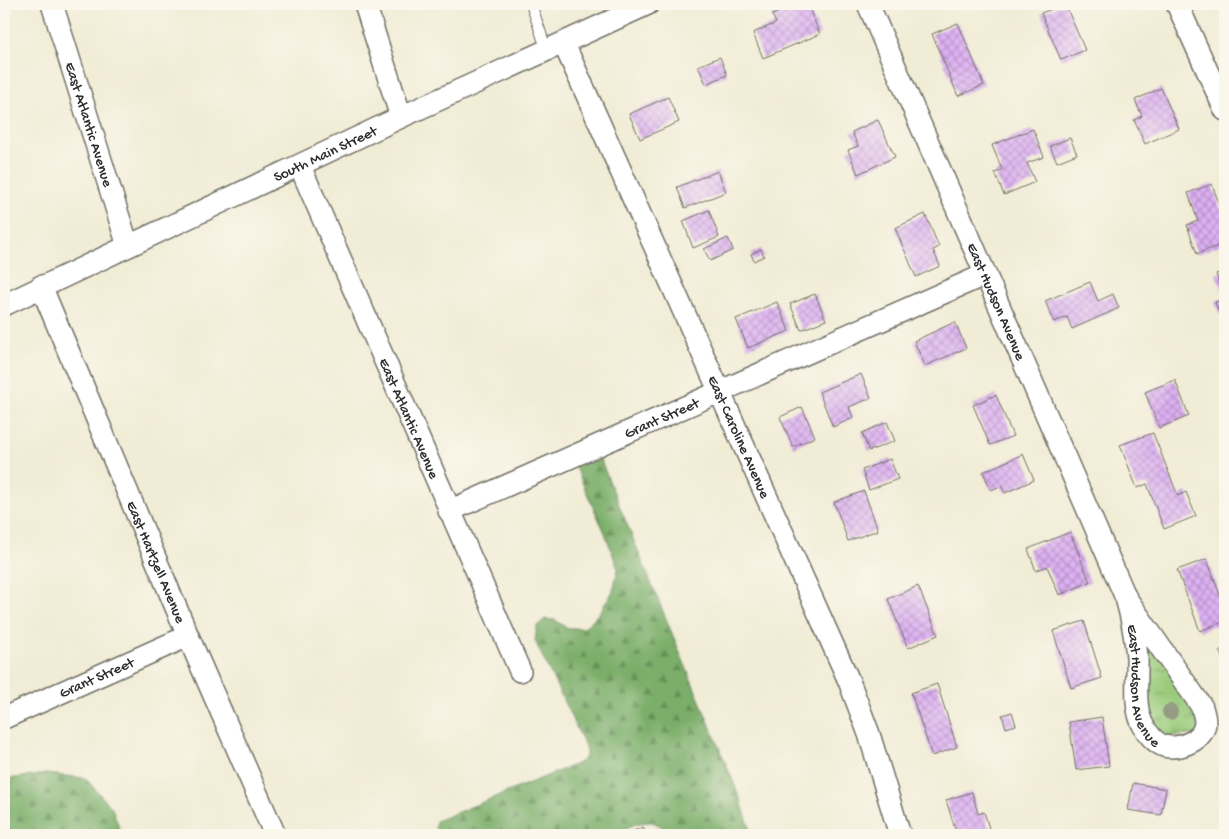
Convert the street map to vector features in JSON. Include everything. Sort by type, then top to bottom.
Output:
[{"type":"street","name":"East Atlantic Avenue","points":[[52,4],[128,246]]},
{"type":"street","points":[[365,4],[401,117]]},
{"type":"street","name":"South Main Street","points":[[4,305],[401,117],[556,48],[648,4]]},
{"type":"street","name":"East Hudson Avenue","points":[[868,4],[984,275],[1126,598],[1134,627],[1138,708],[1142,724],[1152,738],[1164,746],[1179,747],[1193,742],[1201,734],[1205,722],[1202,707],[1126,598]]},
{"type":"street","points":[[1177,4],[1225,110]]},
{"type":"street","name":"East Caroline Avenue","points":[[556,48],[720,392],[849,680],[869,734],[900,835]]},
{"type":"street","name":"East Atlantic Avenue","points":[[300,166],[520,671]]},
{"type":"street","name":"Grant Street","points":[[449,510],[984,275]]},
{"type":"street","name":"East Hartzell Avenue","points":[[41,286],[188,636],[275,835]]},
{"type":"street","name":"Grant Street","points":[[4,718],[188,636]]},
{"type":"lane","points":[[531,4],[556,48]]},
{"type":"green space","points":[[596,449],[740,798],[752,835],[667,835],[661,826],[652,822],[639,823],[608,835],[438,835],[435,827],[436,821],[581,762],[586,755],[585,746],[535,641],[537,626],[545,619],[555,620],[567,628],[584,628],[599,613],[613,591],[618,569],[605,533],[572,460]]},
{"type":"green space","points":[[1134,627],[1181,677],[1201,734],[1152,738]]},
{"type":"green space","points":[[46,774],[85,778],[112,808],[122,835],[4,835],[4,783],[7,779]]},
{"type":"building","points":[[798,4],[807,4],[820,34],[763,58],[753,33],[776,23],[772,15]]},
{"type":"building","points":[[1065,4],[1085,50],[1061,60],[1041,13]]},
{"type":"building","points":[[958,23],[984,85],[958,96],[932,34]]},
{"type":"building","points":[[720,57],[727,75],[706,84],[698,66]]},
{"type":"building","points":[[1161,88],[1179,129],[1145,144],[1134,120],[1142,116],[1135,100]]},
{"type":"building","points":[[668,97],[679,122],[640,139],[629,114]]},
{"type":"building","points":[[878,120],[895,157],[858,174],[848,150],[858,146],[852,132]]},
{"type":"building","points":[[1033,129],[1044,157],[1027,163],[1035,182],[1004,195],[995,173],[1002,170],[992,145]]},
{"type":"building","points":[[1070,138],[1077,154],[1057,162],[1050,146]]},
{"type":"building","points":[[718,171],[726,192],[685,208],[677,187]]},
{"type":"building","points":[[1212,184],[1225,221],[1225,243],[1197,254],[1187,225],[1198,221],[1188,193]]},
{"type":"building","points":[[709,210],[719,237],[693,248],[683,221]]},
{"type":"building","points":[[925,214],[939,247],[933,250],[940,266],[916,277],[895,228]]},
{"type":"building","points":[[728,238],[733,250],[710,261],[704,249]]},
{"type":"building","points":[[761,249],[764,256],[754,261],[751,254]]},
{"type":"building","points":[[1225,271],[1225,297],[1216,274]]},
{"type":"building","points":[[1090,282],[1098,301],[1113,294],[1119,308],[1072,329],[1067,317],[1054,322],[1045,301]]},
{"type":"building","points":[[815,294],[826,320],[801,330],[790,304]]},
{"type":"building","points":[[1225,298],[1225,313],[1220,315],[1215,302]]},
{"type":"building","points":[[777,302],[789,331],[748,348],[736,319]]},
{"type":"building","points":[[955,322],[966,348],[925,366],[914,341]]},
{"type":"building","points":[[861,374],[871,398],[849,407],[853,418],[833,427],[819,392]]},
{"type":"building","points":[[1175,380],[1189,416],[1159,428],[1145,392]]},
{"type":"building","points":[[996,395],[1013,436],[990,445],[973,405]]},
{"type":"building","points":[[802,407],[815,437],[793,447],[780,417]]},
{"type":"building","points":[[887,422],[895,441],[869,451],[862,433]]},
{"type":"building","points":[[1153,433],[1178,496],[1186,492],[1196,516],[1164,529],[1147,484],[1137,488],[1120,445]]},
{"type":"building","points":[[1023,454],[1034,480],[1005,493],[1001,486],[991,490],[983,472]]},
{"type":"building","points":[[890,459],[898,479],[869,490],[862,470]]},
{"type":"building","points":[[864,491],[878,530],[848,541],[834,502]]},
{"type":"building","points":[[1070,532],[1090,582],[1059,595],[1047,566],[1036,571],[1028,549]]},
{"type":"building","points":[[1207,559],[1225,609],[1225,621],[1200,631],[1177,570]]},
{"type":"building","points":[[918,586],[938,635],[908,648],[888,599]]},
{"type":"building","points":[[1084,621],[1102,678],[1071,688],[1053,631]]},
{"type":"building","points":[[1225,647],[1225,660],[1219,651]]},
{"type":"building","points":[[937,684],[957,747],[932,756],[911,693]]},
{"type":"building","points":[[1012,712],[1016,725],[1006,728],[1002,715]]},
{"type":"building","points":[[1102,717],[1109,766],[1076,770],[1069,722]]},
{"type":"building","points":[[1133,783],[1166,789],[1161,815],[1128,810]]},
{"type":"building","points":[[972,792],[978,814],[984,812],[991,835],[957,835],[946,800]]},
{"type":"building","points":[[643,827],[646,835],[624,835]]}]
